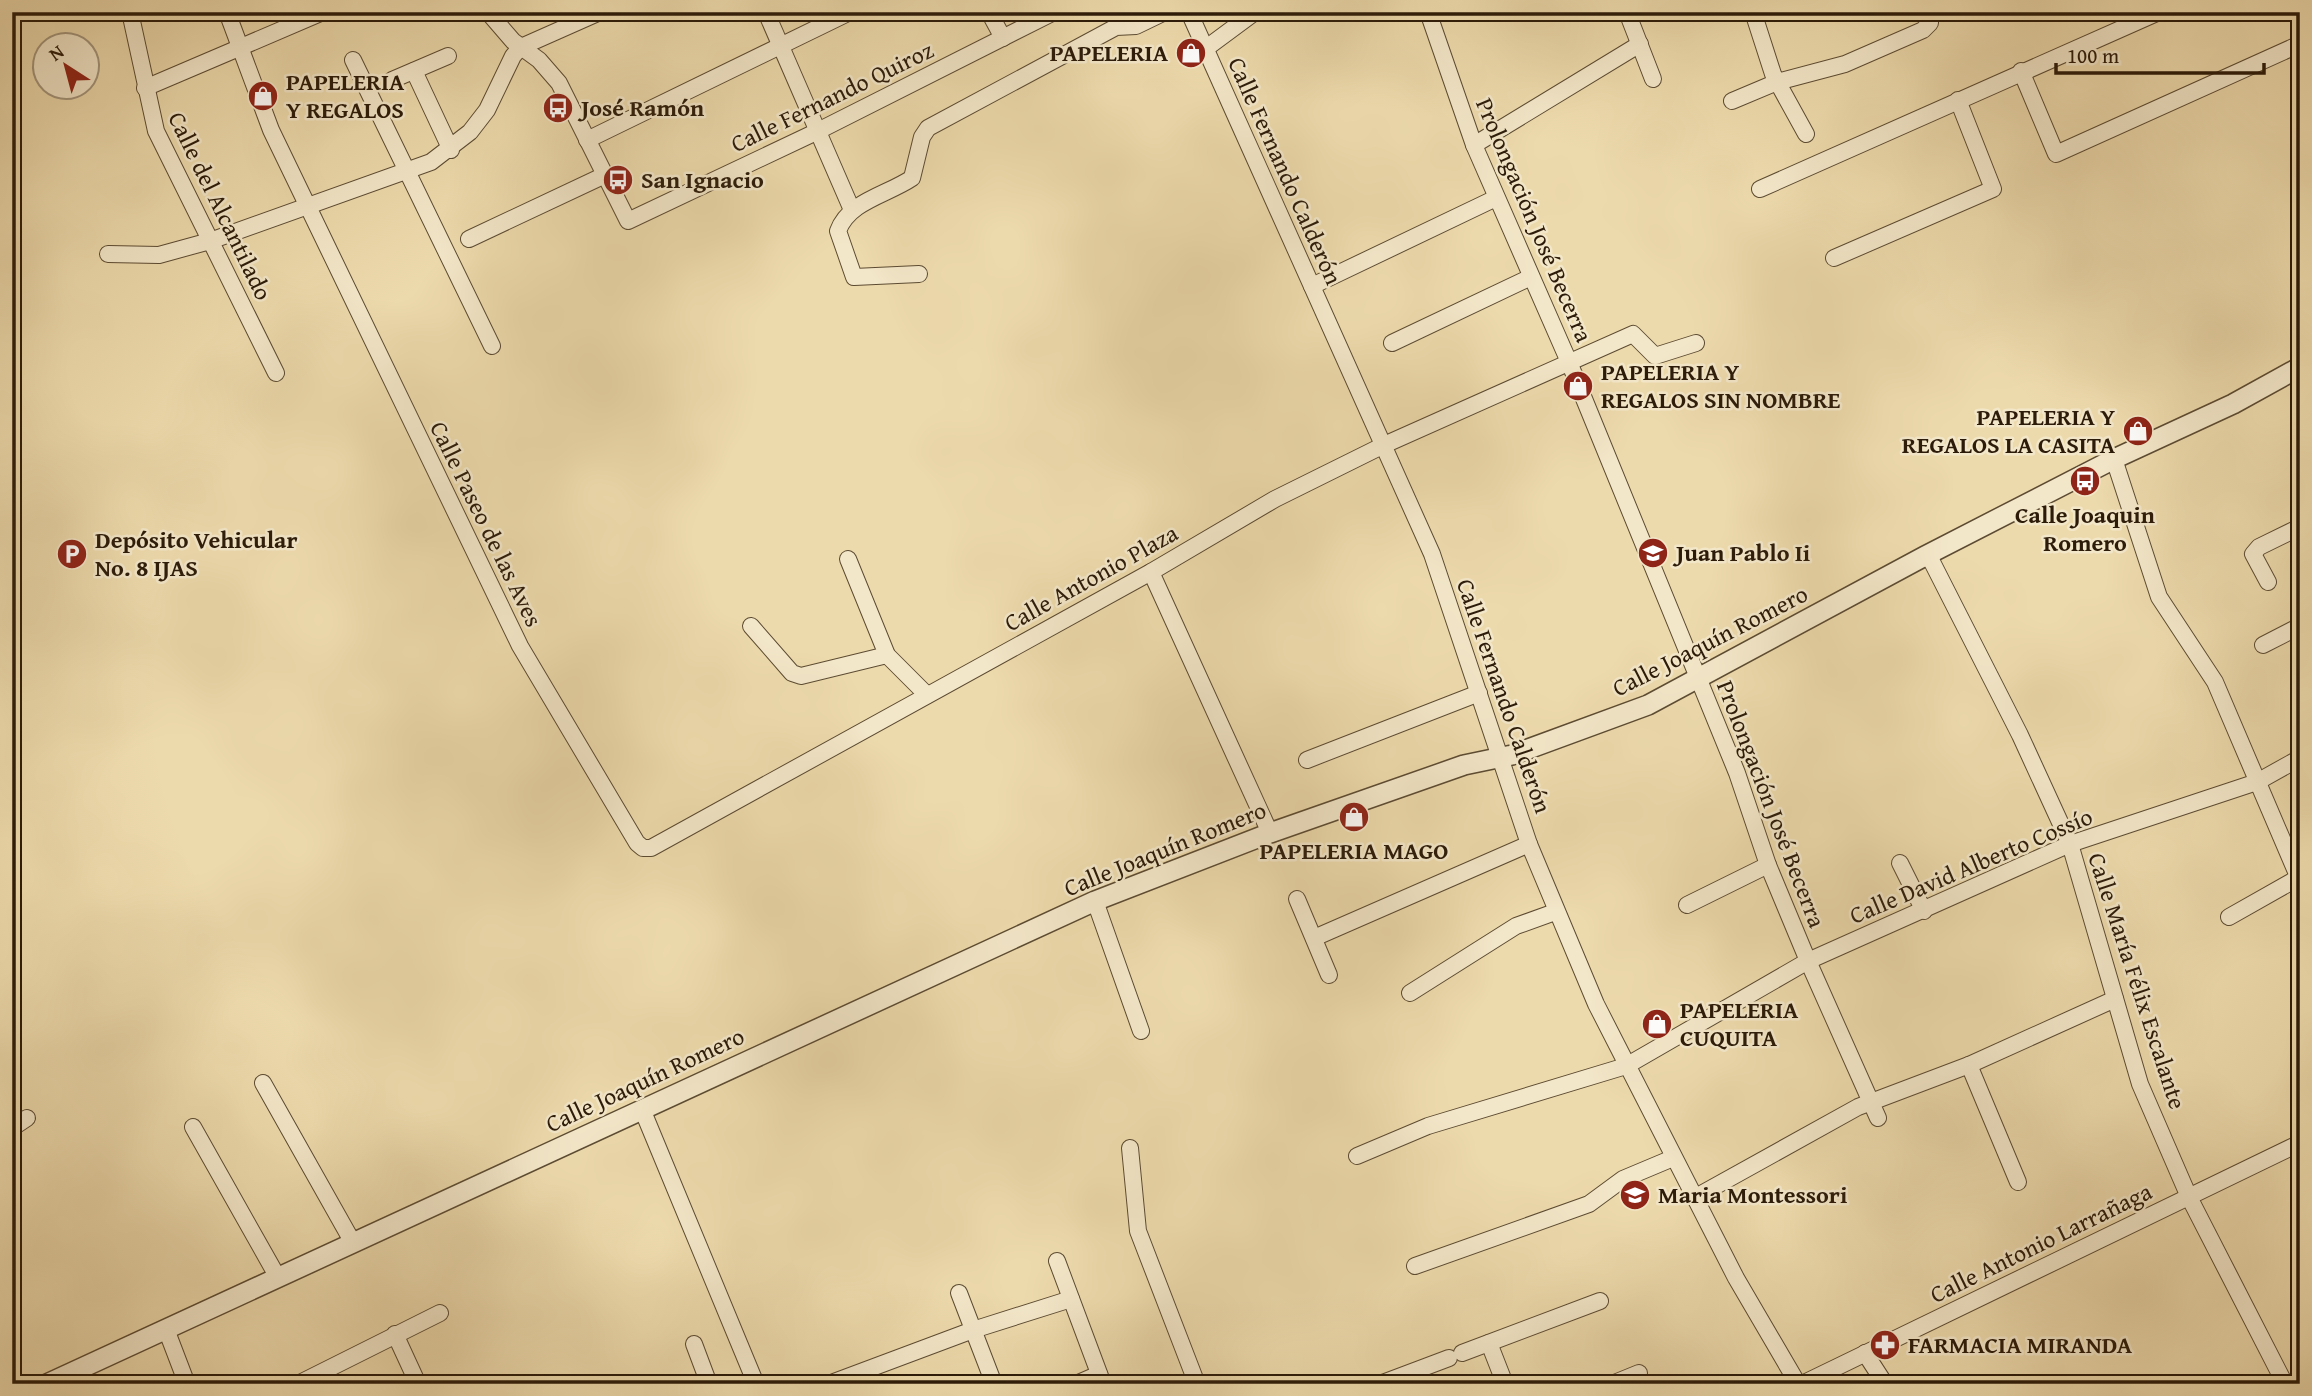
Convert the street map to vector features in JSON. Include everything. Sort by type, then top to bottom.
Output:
[{"type":"street","name":"Calle del Alcantilado","points":[[130,12],[156,131],[275,373]]},
{"type":"street","name":"Calle Paseo de las Aves","points":[[227,12],[271,130],[520,646],[637,843],[643,848]]},
{"type":"street","points":[[145,88],[323,12]]},
{"type":"street","points":[[468,239],[605,175],[559,83],[539,60],[522,47],[488,12]]},
{"type":"street","points":[[108,254],[159,255],[210,242],[408,172],[451,150],[487,110],[513,56],[522,47],[600,12]]},
{"type":"street","points":[[766,12],[852,210]]},
{"type":"street","points":[[587,140],[782,48],[850,12]]},
{"type":"street","points":[[989,12],[1003,38]]},
{"type":"street","name":"Calle Fernando Quiroz","points":[[605,175],[628,221],[816,132],[1054,12]]},
{"type":"street","points":[[919,274],[854,276],[838,232],[842,221],[852,210],[912,178],[922,137],[928,128],[1116,27],[1136,26],[1165,12]]},
{"type":"street","name":"Calle Fernando Calderón","points":[[1189,12],[1432,554],[1529,844],[1555,912],[1626,1066],[1673,1158],[1736,1278],[1800,1384]]},
{"type":"street","points":[[1205,49],[1255,12]]},
{"type":"street","name":"Prolongación José Becerra","points":[[1428,12],[1474,145],[1569,362],[1737,773],[1768,864],[1875,1111]]},
{"type":"street","points":[[1627,12],[1653,79]]},
{"type":"street","points":[[1753,12],[1777,82],[1806,134]]},
{"type":"street","points":[[1760,189],[2159,12]]},
{"type":"street","points":[[1732,101],[1777,82],[1845,64],[1923,30],[1930,18]]},
{"type":"street","points":[[1474,145],[1640,44]]},
{"type":"street","points":[[2021,71],[2056,154],[2300,44]]},
{"type":"street","points":[[391,80],[448,56]]},
{"type":"street","points":[[353,60],[492,346]]},
{"type":"street","points":[[414,71],[451,150]]},
{"type":"street","points":[[1834,258],[1993,189],[1958,100]]},
{"type":"street","points":[[1312,286],[1496,198]]},
{"type":"street","points":[[1392,343],[1531,277]]},
{"type":"street","name":"Calle Antonio Plaza","points":[[643,848],[652,848],[1151,572],[1275,499],[1384,444],[1633,334],[1655,356],[1696,343]]},
{"type":"street","name":"Calle Joaquín Romero","points":[[47,1384],[352,1241],[1095,901],[1270,833],[1464,765],[1501,758],[1648,705],[1699,680],[1925,556],[2114,459],[2233,404],[2300,367]]},
{"type":"street","points":[[2114,459],[2159,597],[2215,682],[2257,782],[2292,843],[2299,879],[2229,917]]},
{"type":"street","points":[[2267,582],[2253,554],[2259,547],[2300,527]]},
{"type":"street","name":"Calle María Félix Escalante","points":[[1925,556],[1932,562],[2020,735],[2070,844],[2140,1083],[2189,1197],[2285,1384]]},
{"type":"street","points":[[848,559],[887,655],[927,695]]},
{"type":"street","points":[[1151,572],[1270,833]]},
{"type":"street","points":[[751,626],[792,673],[801,676],[887,655]]},
{"type":"street","points":[[2263,645],[2300,626]]},
{"type":"street","points":[[1307,760],[1479,693]]},
{"type":"street","name":"Calle David Alberto Cossío","points":[[1357,1157],[1428,1126],[1626,1066],[1808,961],[2070,844],[2257,782],[2300,758]]},
{"type":"street","points":[[1314,938],[1529,844]]},
{"type":"street","points":[[1900,863],[1923,911]]},
{"type":"street","points":[[1687,905],[1768,864]]},
{"type":"street","points":[[1297,899],[1329,975]]},
{"type":"street","points":[[1095,901],[1141,1031]]},
{"type":"street","points":[[1410,993],[1516,926],[1555,912]]},
{"type":"street","points":[[1694,1198],[1858,1107],[1875,1111],[2115,999]]},
{"type":"street","points":[[1969,1065],[2018,1182]]},
{"type":"street","points":[[263,1083],[352,1241]]},
{"type":"street","points":[[642,1109],[757,1384]]},
{"type":"street","points":[[12,1128],[27,1118]]},
{"type":"street","points":[[193,1127],[278,1276]]},
{"type":"street","name":"Calle Antonio Larrañaga","points":[[1800,1384],[2300,1143]]},
{"type":"street","points":[[1130,1148],[1138,1231],[1197,1384]]},
{"type":"street","points":[[1415,1266],[1589,1204],[1623,1179],[1673,1158]]},
{"type":"street","points":[[1057,1261],[1101,1379],[1076,1384]]},
{"type":"street","points":[[959,1293],[994,1384]]},
{"type":"street","points":[[834,1382],[972,1330],[1071,1299]]},
{"type":"street","points":[[1380,1384],[1409,1378],[1456,1356],[1600,1301]]},
{"type":"street","points":[[304,1383],[440,1313]]},
{"type":"street","points":[[166,1329],[187,1384]]},
{"type":"street","points":[[395,1334],[418,1384]]},
{"type":"street","points":[[1489,1343],[1505,1384]]},
{"type":"street","points":[[694,1344],[705,1382]]},
{"type":"street","points":[[1865,1353],[1885,1384]]},
{"type":"street","points":[[1612,1384],[1639,1373]]},
{"type":"place","name":"PAPELERIA","points":[[1191,53]]},
{"type":"place","name":"PAPELERIA Y REGALOS","points":[[263,96]]},
{"type":"place","name":"José Ramón","points":[[558,108]]},
{"type":"place","name":"San Ignacio","points":[[618,180]]},
{"type":"place","name":"PAPELERIA Y REGALOS SIN NOMBRE","points":[[1578,386]]},
{"type":"place","name":"PAPELERIA Y REGALOS LA CASITA","points":[[2138,431]]},
{"type":"place","name":"Calle Joaquin Romero","points":[[2085,481]]},
{"type":"place","name":"Juan Pablo Ii","points":[[1653,553]]},
{"type":"place","name":"Depósito Vehicular No. 8 IJAS","points":[[72,554]]},
{"type":"place","name":"PAPELERIA MAGO","points":[[1354,817]]},
{"type":"place","name":"PAPELERIA CUQUITA","points":[[1657,1024]]},
{"type":"place","name":"Maria Montessori","points":[[1635,1195]]},
{"type":"place","name":"FARMACIA MIRANDA","points":[[1885,1345]]}]
